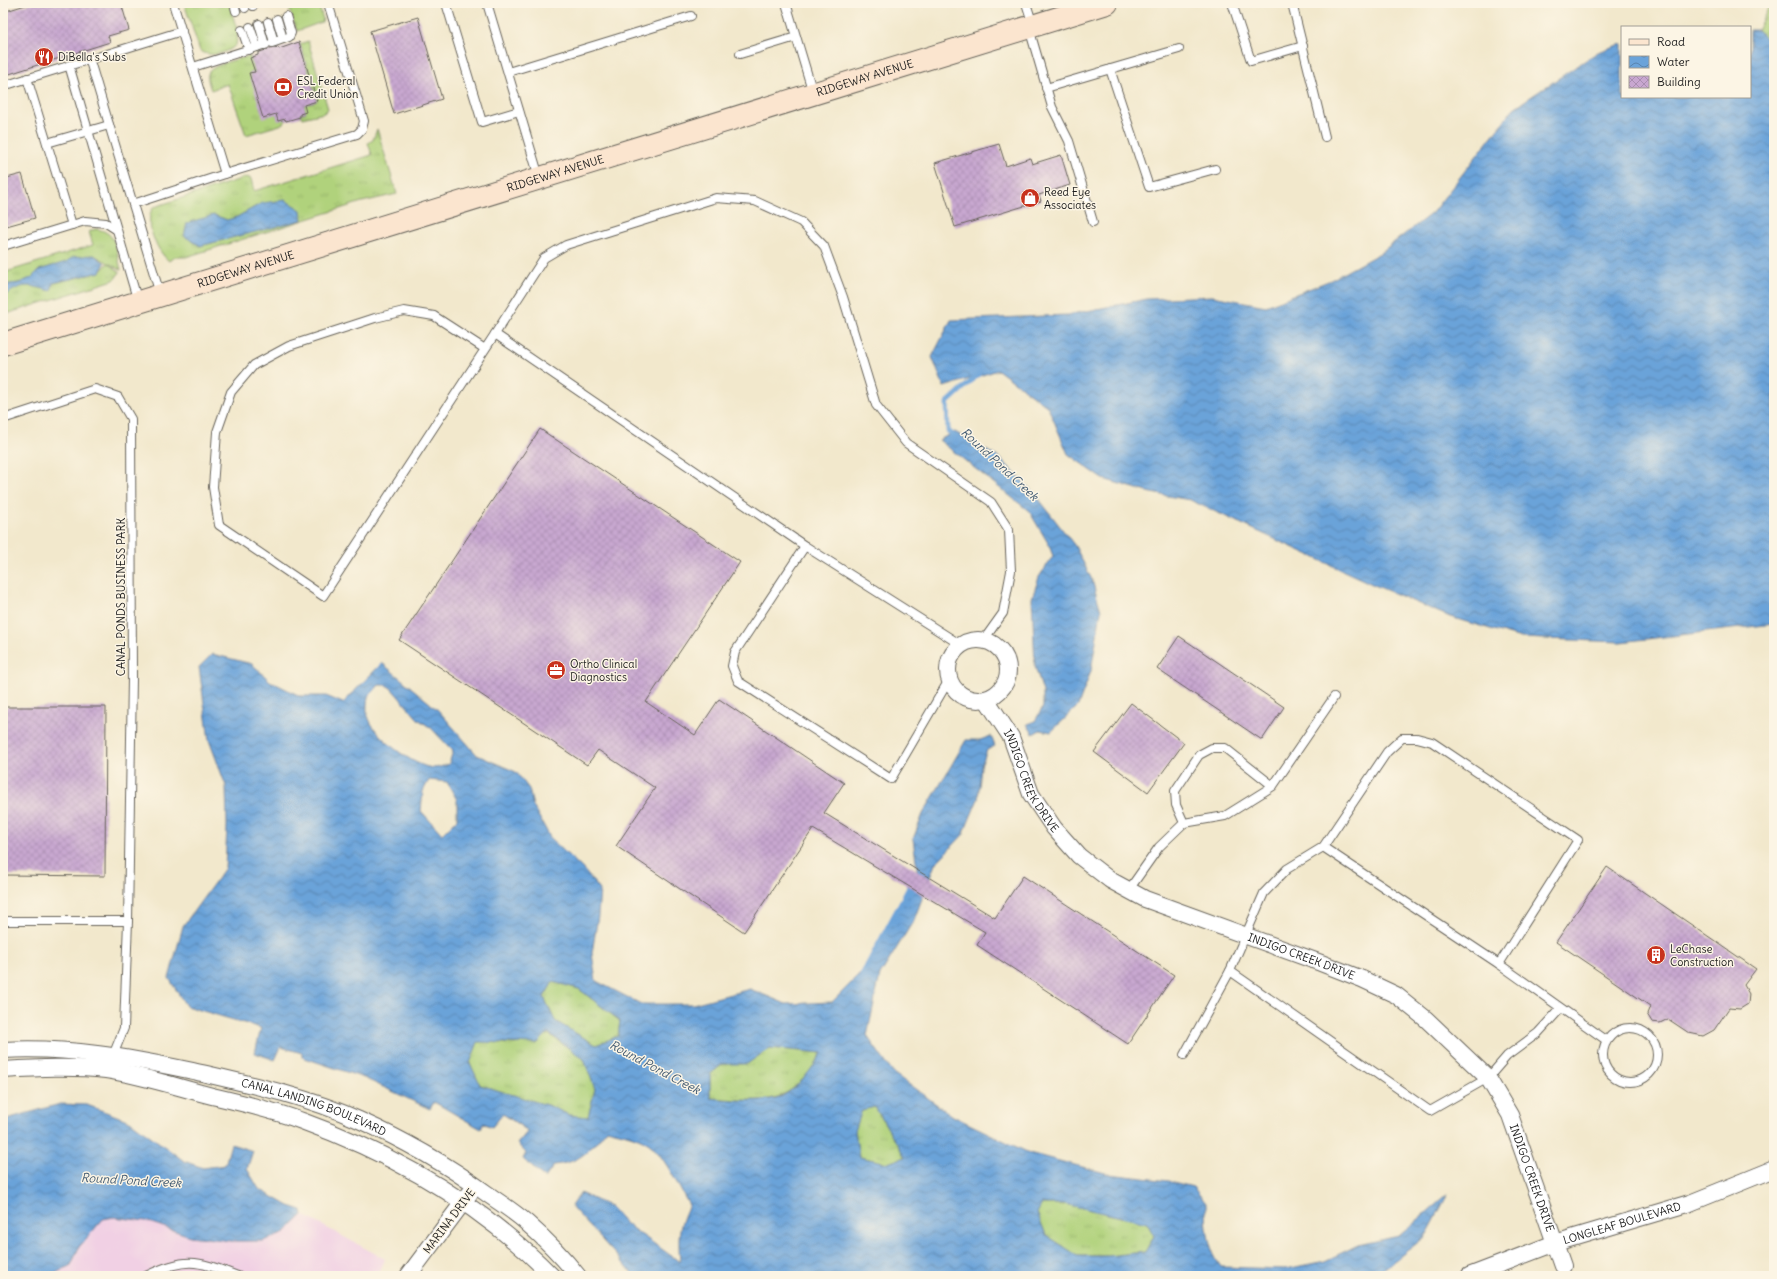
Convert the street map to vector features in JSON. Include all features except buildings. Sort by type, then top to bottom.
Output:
[{"type":"main road","name":"RIDGEWAY AVENUE","points":[[3,344],[1107,3]]},
{"type":"street","points":[[970,641],[983,641],[993,644],[1001,651],[1008,667],[1007,678],[1003,687],[996,694],[986,699],[972,700],[962,696],[954,689],[947,672],[948,662],[953,652],[961,645],[970,641]]},
{"type":"street","name":"INDIGO CREEK DRIVE","points":[[986,699],[1011,737],[1030,794],[1054,828],[1079,856],[1110,880],[1145,899],[1362,979],[1396,996],[1426,1019],[1488,1078],[1510,1115],[1563,1266]]},
{"type":"street","name":"CANAL LANDING BOULEVARD","points":[[3,1050],[55,1050],[113,1056],[211,1075],[275,1091],[358,1119],[407,1143],[444,1164],[476,1186],[527,1223],[578,1276]]},
{"type":"street","name":"CANAL LANDING BOULEVARD","points":[[3,1070],[52,1067],[106,1070],[227,1099],[301,1120],[346,1137],[396,1160],[498,1226],[552,1276]]},
{"type":"street","name":"LONGLEAF BOULEVARD","points":[[1469,1276],[1555,1243],[1668,1210],[1731,1187],[1774,1169]]},
{"type":"street","name":"MARINA DRIVE","points":[[408,1276],[476,1186]]},
{"type":"lane","points":[[173,3],[225,174]]},
{"type":"lane","points":[[133,204],[357,134],[362,130],[364,121],[328,3]]},
{"type":"lane","points":[[446,3],[482,122],[519,111]]},
{"type":"lane","points":[[487,3],[540,178]]},
{"type":"lane","points":[[786,3],[813,94]]},
{"type":"lane","points":[[1026,3],[1046,88],[1052,107],[1069,140],[1093,222]]},
{"type":"lane","points":[[1232,3],[1251,61],[1303,46]]},
{"type":"lane","points":[[1292,3],[1325,137]]},
{"type":"lane","points":[[193,67],[289,37],[291,33],[286,16]]},
{"type":"lane","points":[[508,72],[691,16]]},
{"type":"lane","points":[[277,19],[283,39]]},
{"type":"lane","points":[[268,22],[270,44]]},
{"type":"lane","points":[[259,24],[270,44]]},
{"type":"lane","points":[[250,27],[257,47]]},
{"type":"lane","points":[[242,30],[248,50]]},
{"type":"lane","points":[[3,86],[89,58],[182,31]]},
{"type":"lane","points":[[740,54],[796,37]]},
{"type":"lane","points":[[1046,88],[1179,49]]},
{"type":"lane","points":[[89,58],[160,295]]},
{"type":"lane","points":[[69,65],[138,302]]},
{"type":"lane","points":[[1110,69],[1149,187],[1215,169]]},
{"type":"lane","points":[[27,78],[72,225]]},
{"type":"lane","points":[[47,143],[109,125]]},
{"type":"lane","points":[[486,349],[434,316],[404,311],[375,318],[289,346],[254,366],[231,392],[216,432],[213,487],[219,526],[323,596],[486,349],[544,258],[566,245],[716,198],[755,201],[801,222],[824,246],[843,297],[876,405],[906,443],[991,502],[1009,530],[1011,571],[1003,613],[983,641]]},
{"type":"lane","points":[[3,246],[85,221],[106,223],[117,230]]},
{"type":"lane","points":[[495,334],[806,546],[961,645]]},
{"type":"lane","name":"CANAL PONDS BUSINESS PARK","points":[[3,419],[95,389],[118,397],[131,419],[132,678],[128,921],[124,1028],[106,1070]]},
{"type":"lane","points":[[806,546],[735,652],[732,666],[738,681],[891,779],[949,680]]},
{"type":"lane","points":[[1128,891],[1159,847],[1184,823],[1225,816],[1273,786],[1334,697]]},
{"type":"lane","points":[[1184,1055],[1230,971],[1264,893],[1287,869],[1323,847],[1387,752],[1402,738],[1417,738],[1432,742],[1578,840],[1499,964]]},
{"type":"lane","points":[[1184,823],[1176,805],[1175,791],[1199,755],[1212,748],[1225,748],[1273,786]]},
{"type":"lane","points":[[1323,847],[1499,964],[1560,1009],[1606,1040]]},
{"type":"lane","points":[[3,922],[128,921]]},
{"type":"lane","points":[[1230,971],[1430,1111],[1488,1078],[1507,1056],[1538,1033],[1560,1009]]},
{"type":"lane","points":[[1625,1028],[1635,1028],[1644,1032],[1653,1041],[1656,1050],[1655,1064],[1649,1074],[1641,1079],[1630,1082],[1616,1078],[1609,1072],[1603,1058],[1603,1049],[1606,1040],[1616,1031],[1625,1028]]},
{"type":"lane","points":[[146,1276],[180,1262],[203,1263],[238,1276]]},
{"type":"shaded area","points":[[303,1215],[385,1259],[378,1276],[50,1276],[71,1265],[79,1247],[103,1219],[114,1217],[146,1221],[190,1236],[231,1241],[263,1241],[283,1234]]},
{"type":"green space","points":[[184,3],[229,3],[238,33],[236,45],[219,54],[209,54],[200,51]]},
{"type":"green space","points":[[287,3],[318,3],[323,19],[322,22],[297,31]]},
{"type":"green space","points":[[1771,3],[1774,3],[1774,45],[1757,30]]},
{"type":"green space","points":[[308,41],[328,109],[324,113],[302,118],[300,114],[306,112],[304,105],[317,101],[300,44]]},
{"type":"green space","points":[[250,56],[255,72],[250,73],[276,114],[286,121],[280,125],[246,135],[228,84],[211,90],[208,82],[208,74],[214,67]]},
{"type":"green space","points":[[377,129],[397,194],[362,202],[186,257],[174,257],[169,261],[164,257],[152,235],[150,219],[151,212],[154,207],[247,177],[251,179],[254,191],[372,155],[368,143],[373,140]],"holes":[[[262,203],[302,219],[200,246],[214,215],[227,220],[237,217]]]},
{"type":"green space","points":[[95,229],[103,231],[112,238],[117,250],[121,270],[94,255],[39,270],[31,278],[19,283],[3,285],[3,273],[93,245],[89,232]]},
{"type":"green space","points":[[108,263],[120,272],[114,280],[3,315],[3,297],[13,289],[24,285],[38,287],[100,272]]},
{"type":"green space","points":[[553,982],[579,989],[620,1021],[618,1036],[596,1045],[555,1021],[544,997]]},
{"type":"green space","points":[[547,1033],[584,1059],[595,1089],[588,1117],[569,1115],[550,1106],[480,1085],[470,1063],[478,1041],[515,1044]]},
{"type":"green space","points":[[770,1048],[822,1053],[810,1071],[800,1082],[788,1092],[775,1098],[736,1100],[710,1098],[710,1074],[723,1064],[747,1063]]},
{"type":"green space","points":[[875,1107],[905,1157],[888,1163],[859,1157],[855,1131],[862,1109]]},
{"type":"green space","points":[[1041,1204],[1065,1204],[1147,1223],[1154,1236],[1145,1252],[1108,1256],[1078,1256],[1046,1235],[1037,1213]]},
{"type":"water","points":[[1751,30],[1757,30],[1774,45],[1774,624],[1621,642],[1521,638],[1450,617],[1372,584],[1190,500],[1151,493],[1103,479],[1068,454],[1048,407],[998,370],[944,387],[932,357],[951,320],[1067,315],[1147,299],[1212,296],[1266,306],[1331,280],[1380,253],[1432,213],[1514,108],[1598,52],[1621,44],[1621,98],[1751,98]]},
{"type":"water","points":[[285,200],[301,210],[302,220],[200,246],[184,236],[187,223],[214,215],[227,220],[237,217],[262,203]]},
{"type":"water","points":[[94,255],[105,263],[100,272],[53,283],[51,291],[26,286],[16,289],[3,297],[3,285],[19,283],[31,278],[39,270],[66,262],[73,257]]},
{"type":"water","points":[[955,432],[1001,459],[1035,494],[1075,546],[1092,580],[1101,611],[1091,671],[1078,706],[1051,732],[1040,730],[1033,734],[1027,724],[1035,721],[1043,707],[1043,692],[1035,666],[1032,598],[1039,577],[1053,556],[1048,543],[1029,511],[939,440]]},
{"type":"water","points":[[212,654],[252,664],[270,681],[300,696],[326,696],[343,703],[382,663],[438,710],[477,755],[516,772],[529,789],[533,806],[551,839],[583,869],[600,890],[598,916],[592,953],[596,981],[641,1004],[693,1004],[750,989],[786,1004],[832,1002],[866,968],[918,875],[913,839],[923,814],[966,740],[980,740],[991,736],[995,746],[987,750],[981,766],[978,799],[963,835],[935,864],[914,920],[880,975],[867,1036],[893,1073],[953,1116],[1029,1153],[1109,1174],[1169,1181],[1193,1187],[1206,1203],[1208,1236],[1213,1252],[1221,1267],[1286,1269],[1325,1261],[1358,1245],[1399,1236],[1448,1194],[1425,1237],[1377,1274],[1369,1276],[635,1276],[571,1206],[580,1193],[611,1207],[626,1224],[680,1262],[679,1246],[681,1226],[689,1205],[663,1160],[648,1143],[631,1135],[607,1129],[585,1154],[572,1161],[554,1165],[545,1178],[523,1159],[526,1153],[517,1144],[528,1131],[503,1114],[492,1127],[483,1123],[481,1129],[434,1102],[430,1109],[364,1078],[302,1057],[302,1053],[281,1047],[275,1060],[255,1053],[261,1028],[186,1006],[169,978],[183,926],[225,868],[227,826],[226,786],[209,740],[199,667]],"holes":[[[379,685],[386,685],[391,688],[418,719],[431,728],[453,751],[449,764],[436,768],[426,766],[416,762],[395,749],[371,724],[367,712],[368,697]],[[429,780],[447,782],[457,800],[457,819],[442,834],[421,811],[423,791]],[[553,982],[579,989],[620,1021],[618,1036],[596,1045],[555,1021],[544,997]],[[548,1033],[584,1059],[595,1089],[588,1117],[569,1115],[550,1106],[480,1085],[470,1063],[478,1042],[537,1044]],[[770,1048],[822,1053],[794,1088],[782,1096],[766,1100],[710,1098],[710,1074],[723,1064],[747,1064]],[[875,1107],[905,1157],[888,1163],[859,1157],[855,1131],[862,1110]],[[1042,1204],[1065,1204],[1147,1223],[1154,1236],[1145,1252],[1108,1256],[1078,1256],[1046,1235],[1037,1213]]]},
{"type":"water","points":[[60,1104],[87,1105],[130,1121],[184,1161],[203,1168],[225,1165],[231,1144],[253,1151],[247,1169],[259,1189],[289,1206],[302,1210],[303,1215],[283,1234],[263,1241],[231,1241],[190,1236],[146,1221],[114,1217],[103,1219],[79,1247],[71,1265],[50,1276],[3,1276],[3,1120]]},
{"type":"waterway","name":"Round Pond Creek","points":[[957,438],[948,431],[947,403],[979,374]]},
{"type":"waterway","name":"Round Pond Creek","points":[[862,975],[912,882]]},
{"type":"place","name":"DiBella's Subs","points":[[44,57]]},
{"type":"place","name":"ESL Federal Credit Union","points":[[283,87]]},
{"type":"place","name":"Reed Eye Associates","points":[[1030,198]]},
{"type":"place","name":"Ortho Clinical Diagnostics","points":[[556,670]]},
{"type":"place","name":"LeChase Construction","points":[[1656,955]]}]
